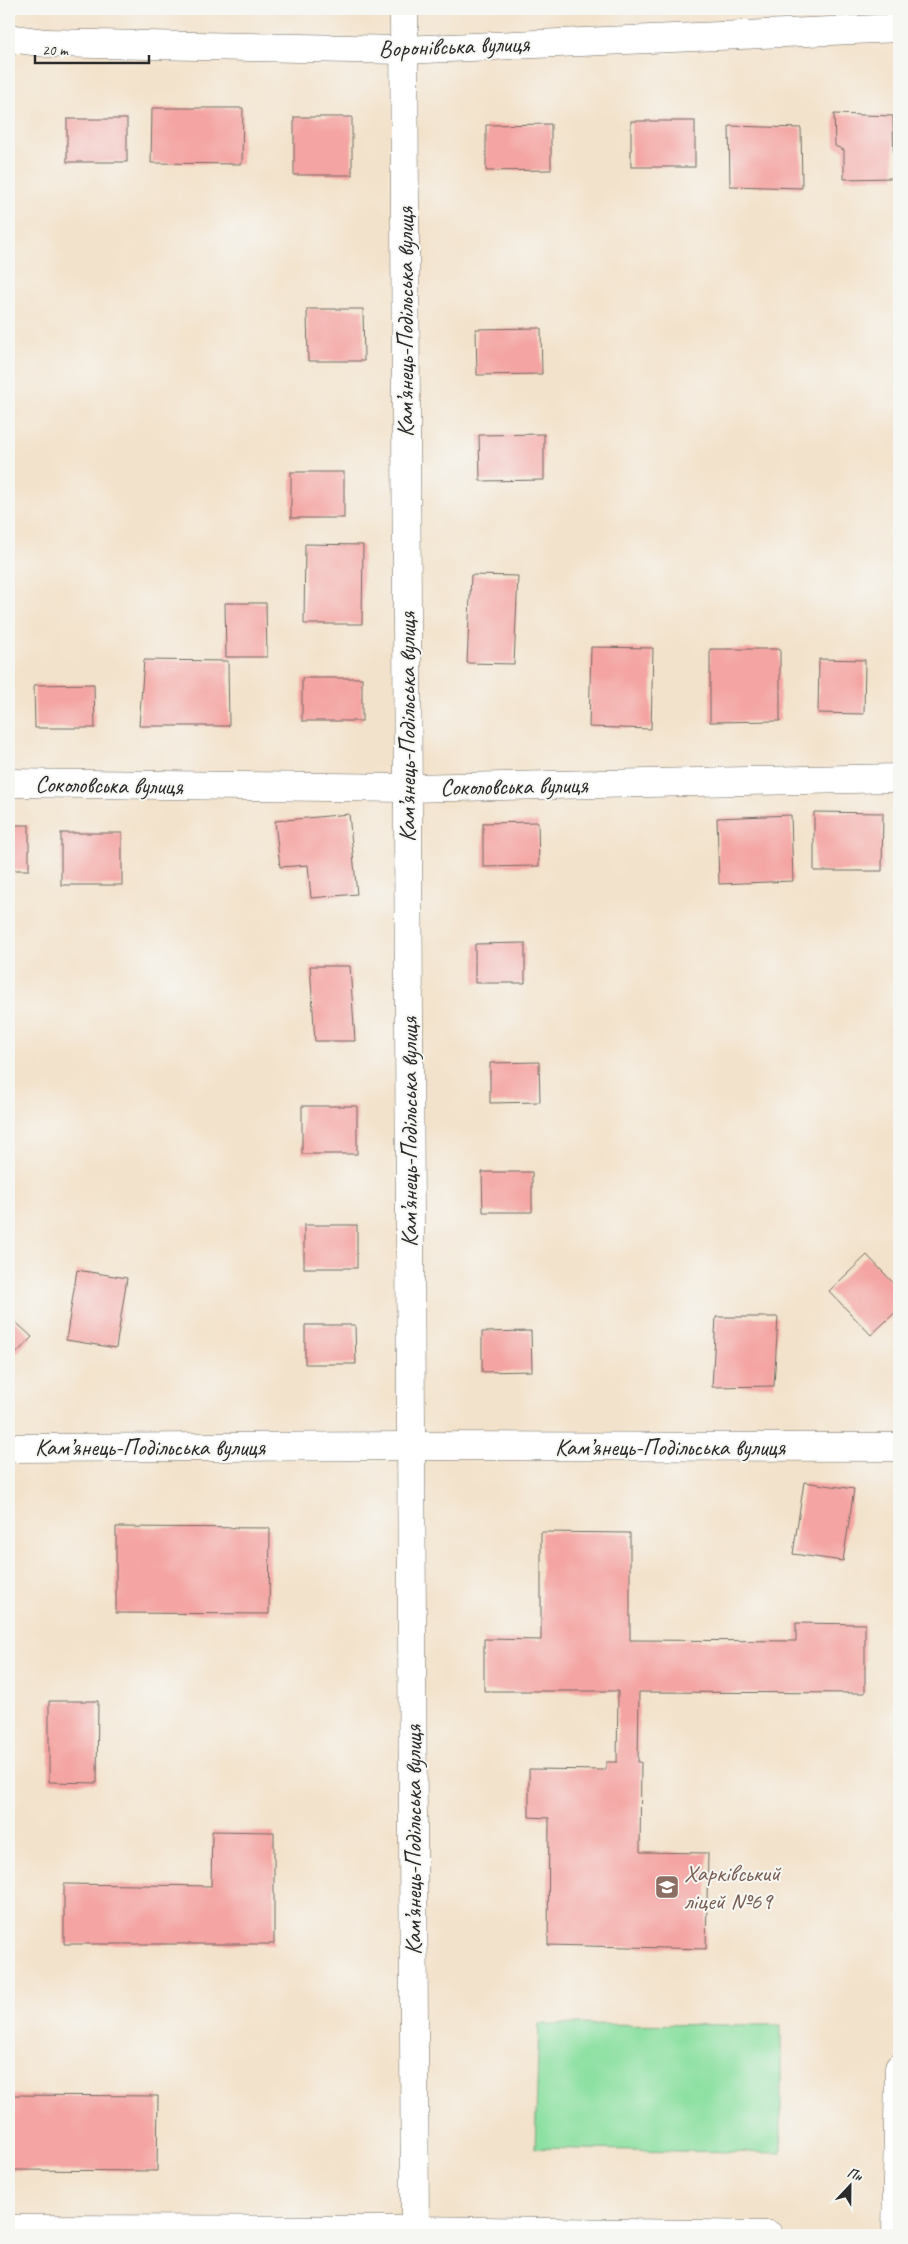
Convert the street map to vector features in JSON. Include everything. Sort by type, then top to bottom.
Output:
[{"type":"street","name":"Кам’янець-Подільська вулиця","points":[[404,9],[415,2233]]},
{"type":"street","name":"Воронівська вулиця","points":[[9,38],[46,43],[403,50],[899,28]]},
{"type":"street","name":"Соколовська вулиця","points":[[9,783],[407,788],[899,778]]},
{"type":"street","name":"Кам’янець-Подільська вулиця","points":[[9,1448],[411,1446],[899,1447]]},
{"type":"street","points":[[896,2235],[899,2068]]},
{"type":"street","points":[[9,2229],[769,2235]]},
{"type":"green space","points":[[539,2024],[781,2025],[781,2153],[535,2148]]},
{"type":"building","points":[[152,108],[243,108],[242,164],[151,163]]},
{"type":"building","points":[[834,114],[893,116],[894,178],[844,179],[844,150],[835,146]]},
{"type":"building","points":[[294,117],[352,117],[352,175],[294,175]]},
{"type":"building","points":[[67,119],[127,119],[127,162],[67,162]]},
{"type":"building","points":[[631,121],[695,121],[695,167],[631,167]]},
{"type":"building","points":[[551,124],[551,170],[486,171],[486,125]]},
{"type":"building","points":[[729,126],[801,128],[802,188],[730,186]]},
{"type":"building","points":[[307,309],[363,309],[364,361],[308,361]]},
{"type":"building","points":[[541,328],[542,374],[477,375],[476,329]]},
{"type":"building","points":[[544,434],[544,480],[480,481],[479,435]]},
{"type":"building","points":[[291,472],[344,472],[344,518],[291,518]]},
{"type":"building","points":[[305,544],[363,545],[362,624],[304,624]]},
{"type":"building","points":[[471,575],[518,576],[514,664],[467,663]]},
{"type":"building","points":[[225,603],[266,603],[267,657],[226,657]]},
{"type":"building","points":[[591,647],[653,648],[651,729],[589,727]]},
{"type":"building","points":[[710,649],[780,649],[780,721],[710,722]]},
{"type":"building","points":[[819,659],[865,660],[864,714],[818,713]]},
{"type":"building","points":[[144,660],[228,661],[229,726],[139,726]]},
{"type":"building","points":[[302,678],[362,678],[362,721],[302,721]]},
{"type":"building","points":[[94,684],[95,728],[35,728],[34,685]]},
{"type":"building","points":[[814,812],[883,813],[882,871],[814,871]]},
{"type":"building","points":[[349,814],[357,894],[311,898],[308,865],[280,867],[275,821]]},
{"type":"building","points":[[791,815],[793,881],[719,884],[717,818]]},
{"type":"building","points":[[538,822],[539,866],[483,867],[483,823]]},
{"type":"building","points":[[9,825],[29,825],[29,870],[9,870]]},
{"type":"building","points":[[61,833],[122,833],[122,885],[61,885]]},
{"type":"building","points":[[525,943],[525,983],[475,983],[475,944]]},
{"type":"building","points":[[310,966],[350,966],[355,1041],[315,1041]]},
{"type":"building","points":[[539,1062],[540,1102],[490,1103],[490,1063]]},
{"type":"building","points":[[302,1106],[357,1106],[357,1154],[302,1154]]},
{"type":"building","points":[[482,1172],[532,1172],[532,1212],[483,1212]]},
{"type":"building","points":[[304,1225],[357,1225],[357,1268],[304,1268]]},
{"type":"building","points":[[867,1255],[899,1289],[899,1309],[871,1335],[829,1291]]},
{"type":"building","points":[[77,1270],[127,1278],[116,1348],[66,1340]]},
{"type":"building","points":[[9,1316],[32,1337],[9,1361]]},
{"type":"building","points":[[716,1317],[778,1317],[774,1386],[712,1387]]},
{"type":"building","points":[[305,1325],[355,1325],[356,1364],[305,1364]]},
{"type":"building","points":[[531,1331],[532,1371],[482,1372],[482,1332]]},
{"type":"building","points":[[804,1482],[854,1489],[843,1561],[793,1554]]},
{"type":"building","points":[[116,1527],[270,1528],[269,1614],[116,1613]]},
{"type":"building","points":[[541,1532],[630,1533],[630,1640],[796,1641],[796,1623],[865,1624],[865,1693],[639,1692],[638,1762],[641,1762],[640,1852],[708,1853],[706,1949],[548,1945],[549,1818],[529,1817],[529,1769],[606,1770],[606,1762],[617,1762],[618,1691],[484,1691],[484,1639],[541,1640]]},
{"type":"building","points":[[49,1701],[98,1701],[97,1783],[49,1782]]},
{"type":"building","points":[[212,1831],[274,1832],[274,1944],[64,1944],[64,1884],[211,1886]]},
{"type":"building","points":[[9,2095],[158,2096],[157,2171],[9,2170]]},
{"type":"place","name":"Харківський ліцей №69","points":[[667,1887]]}]
